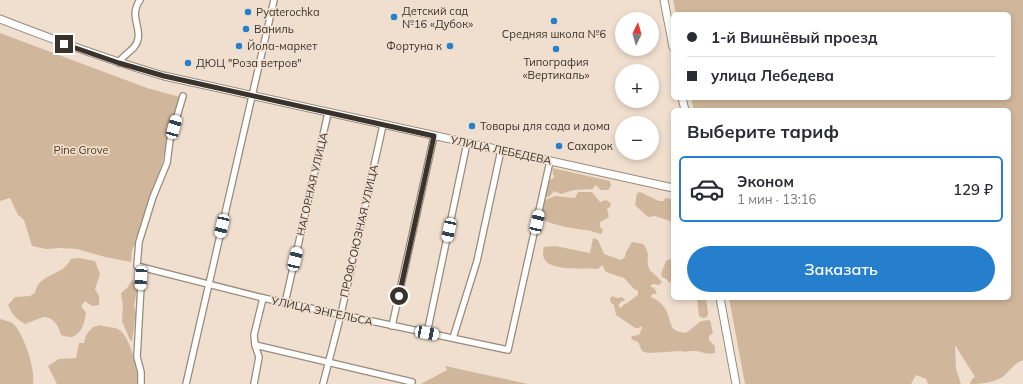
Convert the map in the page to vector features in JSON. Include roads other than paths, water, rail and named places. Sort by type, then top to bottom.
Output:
[{"type":"main road","points":[[664,0],[671,37]]},
{"type":"main road","name":"УЛИЦА ЛЕБЕДЕВА","points":[[0,19],[77,49],[164,76],[671,188]]},
{"type":"main road","points":[[720,300],[736,384]]},
{"type":"street","points":[[119,63],[123,56],[136,46],[139,38],[135,19],[140,0]]},
{"type":"street","points":[[186,384],[274,0]]},
{"type":"street","points":[[141,384],[137,357],[140,267],[139,242],[153,197],[167,163],[170,140],[183,96]]},
{"type":"street","name":"НАГОРНАЯ УЛИЦА","points":[[286,303],[328,113]]},
{"type":"street","name":"ПРОФСОЮЗНАЯ УЛИЦА","points":[[323,384],[341,314],[383,124]]},
{"type":"street","points":[[392,326],[434,136]]},
{"type":"street","points":[[427,333],[467,143]]},
{"type":"street","points":[[453,338],[477,261],[501,150]]},
{"type":"street","name":"УЛИЦА ЭНГЕЛЬСА","points":[[140,267],[263,298],[508,350],[550,161]]},
{"type":"street","points":[[254,384],[259,357],[255,345],[254,335],[263,298]]},
{"type":"street","points":[[255,345],[412,382]]},
{"type":"place","name":"Pyaterochka","points":[[248,12]]},
{"type":"place","name":"Детский сад №16 «Дубок»","points":[[394,17]]},
{"type":"place","name":"Средняя школа №6","points":[[554,21]]},
{"type":"place","name":"Ваниль","points":[[246,29]]},
{"type":"place","name":"Йола-маркет","points":[[239,46]]},
{"type":"place","name":"Фортуна к","points":[[450,46]]},
{"type":"place","name":"Типография «Вертикаль»","points":[[556,49]]},
{"type":"place","name":"ДЮЦ \"Роза ветров\"","points":[[188,63]]},
{"type":"place","name":"Товары для сада и дома","points":[[472,126]]},
{"type":"place","name":"Сахарок","points":[[559,146]]},
{"type":"park label","name":"Pine Grove","points":[[81,150]]}]
